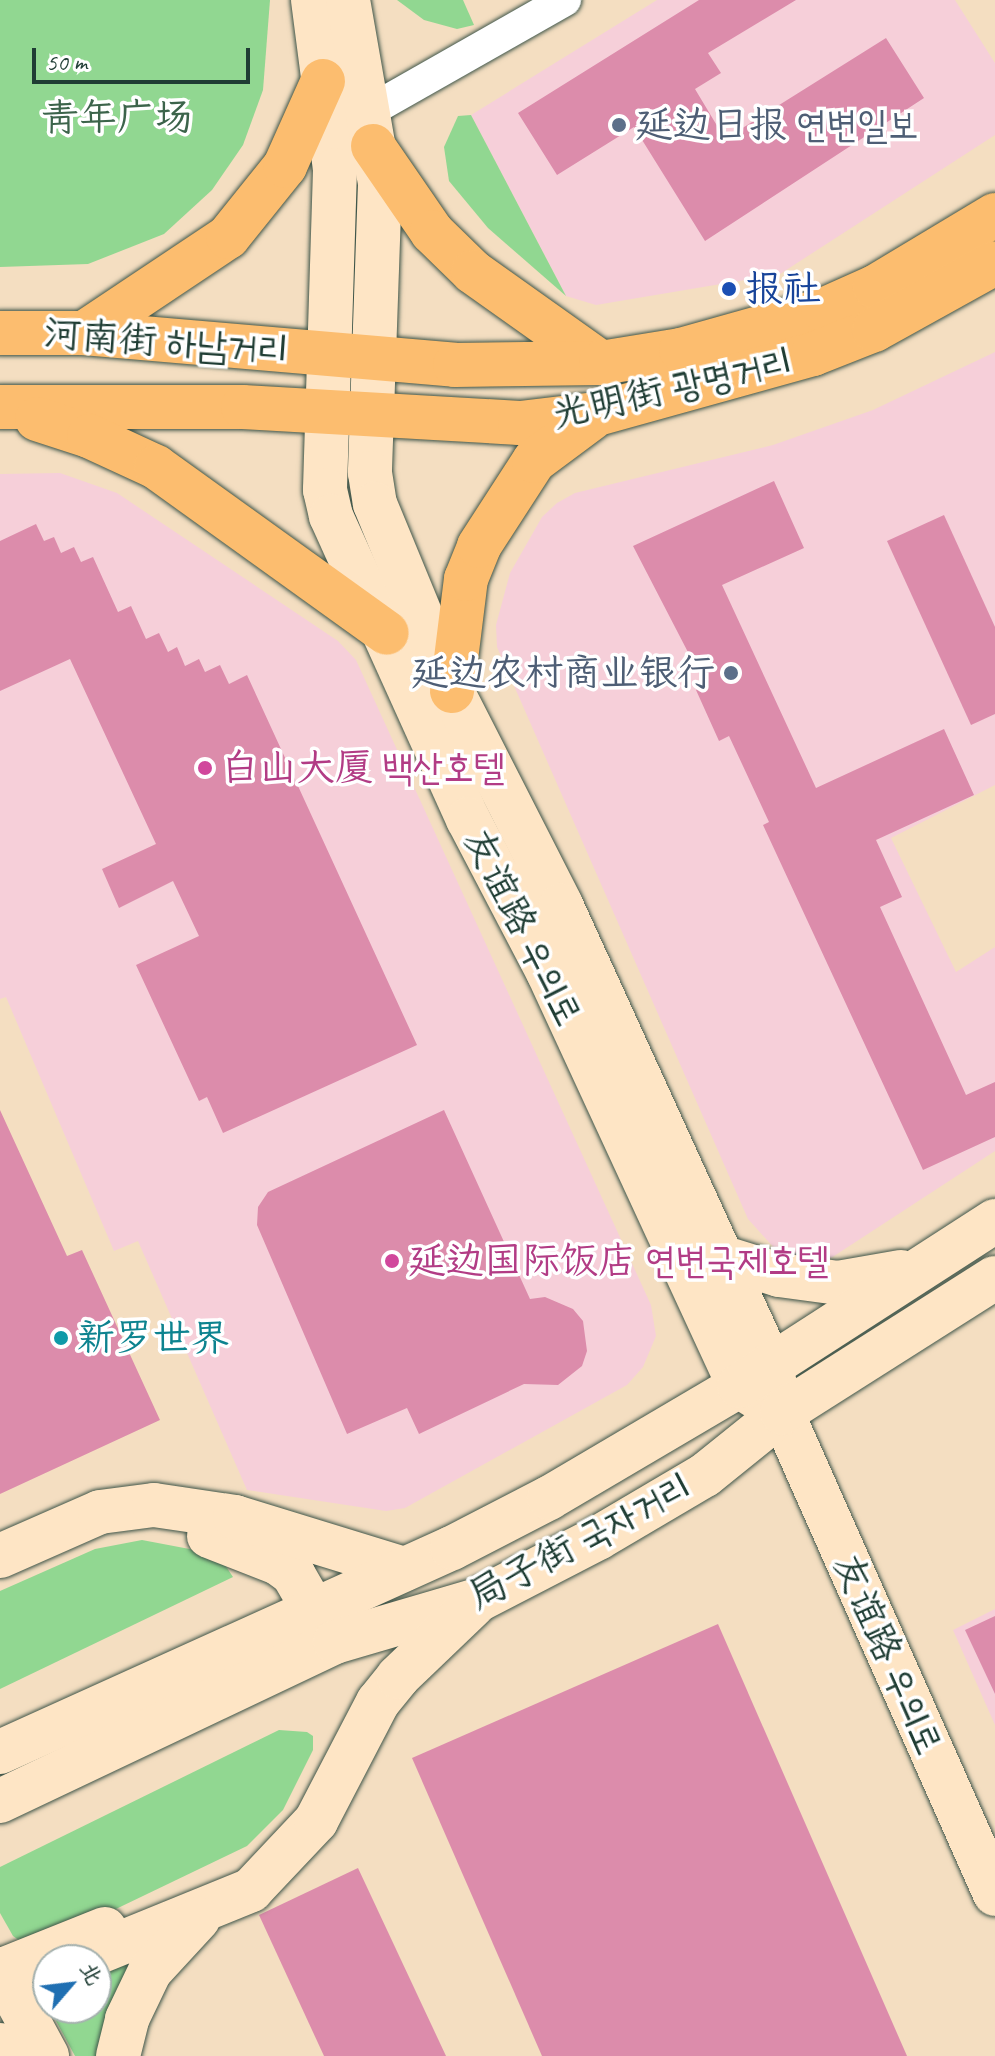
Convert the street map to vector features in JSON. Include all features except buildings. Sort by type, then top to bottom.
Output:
[{"type":"main road","name":"友谊路 우의로","points":[[313,0],[335,170],[325,490],[331,516],[387,633],[468,819],[754,1375],[782,1413],[995,1894]]},
{"type":"main road","name":"友谊路 우의로","points":[[348,0],[380,183],[370,473],[375,504],[452,691],[561,905],[721,1257],[754,1375]]},
{"type":"main road","points":[[84,333],[228,237],[285,166],[323,81]]},
{"type":"main road","points":[[369,129],[432,232],[473,272],[601,363]]},
{"type":"main road","name":"光明街 광명거리","points":[[331,354],[517,366],[601,363],[681,350],[823,310],[875,287],[995,215]]},
{"type":"main road","name":"光明街 광명거리","points":[[328,412],[520,423],[597,414],[813,354],[874,330],[995,263]]},
{"type":"main road","name":"河南街 하남거리","points":[[0,333],[84,333],[331,354]]},
{"type":"main road","points":[[0,408],[89,436],[156,467],[387,633]]},
{"type":"main road","name":"河南街 하남거리","points":[[0,408],[328,412]]},
{"type":"main road","points":[[452,691],[466,579],[479,546],[534,461],[597,414]]},
{"type":"main road","name":"局子街 국자거리","points":[[0,1801],[82,1763],[324,1625],[404,1569],[549,1498],[754,1375],[995,1221]]},
{"type":"main road","points":[[721,1257],[779,1275],[838,1283],[927,1266]]},
{"type":"main road","name":"局子街 국자거리","points":[[0,1752],[65,1722],[324,1625],[478,1600],[674,1495],[782,1413],[995,1278]]},
{"type":"main road","points":[[0,1556],[123,1507],[184,1507],[279,1529],[404,1569]]},
{"type":"main road","points":[[0,1575],[109,1532],[159,1527],[223,1540],[278,1563],[293,1574],[324,1625],[354,1664],[355,1693],[285,1825],[229,1872],[10,1975],[47,2056]]},
{"type":"main road","points":[[0,1538],[44,1537]]},
{"type":"main road","points":[[112,1947],[251,1890],[301,1839],[326,1804],[378,1702],[478,1600]]},
{"type":"main road","points":[[118,2056],[127,2019],[150,1971],[183,1930],[216,1905]]},
{"type":"main road","points":[[0,2045],[6,2056]]},
{"type":"street","points":[[369,129],[565,0]]},
{"type":"shaded area","points":[[657,0],[955,0],[995,63],[995,135],[780,274],[596,305],[566,296],[471,115]]},
{"type":"shaded area","points":[[995,352],[995,785],[891,838],[956,972],[995,947],[995,1151],[831,1258],[807,1261],[777,1251],[748,1219],[497,647],[496,625],[510,573],[542,517],[557,503],[575,493],[773,445],[873,410]]},
{"type":"shaded area","points":[[60,473],[117,493],[338,641],[356,660],[651,1305],[656,1336],[643,1367],[627,1385],[405,1508],[386,1511],[247,1490],[138,1241],[114,1251],[6,997],[0,999],[0,474]]},
{"type":"shaded area","points":[[995,1609],[995,1725],[953,1630]]},
{"type":"green space","name":"青年广场","points":[[0,0],[270,0],[263,90],[243,145],[212,190],[164,234],[88,264],[0,267]]},
{"type":"green space","points":[[397,0],[463,0],[474,25],[457,29],[424,20]]},
{"type":"green space","points":[[471,115],[566,296],[488,228],[449,181],[444,147],[458,116]]},
{"type":"green space","points":[[142,1540],[200,1551],[225,1565],[233,1577],[0,1689],[0,1591],[95,1549]]},
{"type":"green space","points":[[279,1730],[307,1732],[313,1736],[313,1750],[283,1810],[247,1846],[68,1932],[20,1941],[13,1936],[0,1913],[0,1867]]},
{"type":"green space","points":[[161,1941],[109,2056],[75,2056],[58,2024],[112,2024],[112,1963]]},
{"type":"place","name":"延边日报 연변일보","points":[[619,125]]},
{"type":"place","name":"报社","points":[[729,289]]},
{"type":"place","name":"延边农村商业银行","points":[[731,673]]},
{"type":"place","name":"白山大厦 백산호텔","points":[[205,768]]},
{"type":"place","name":"延边国际饭店 연변국제호텔","points":[[392,1261]]},
{"type":"place","name":"新罗世界","points":[[61,1338]]}]
